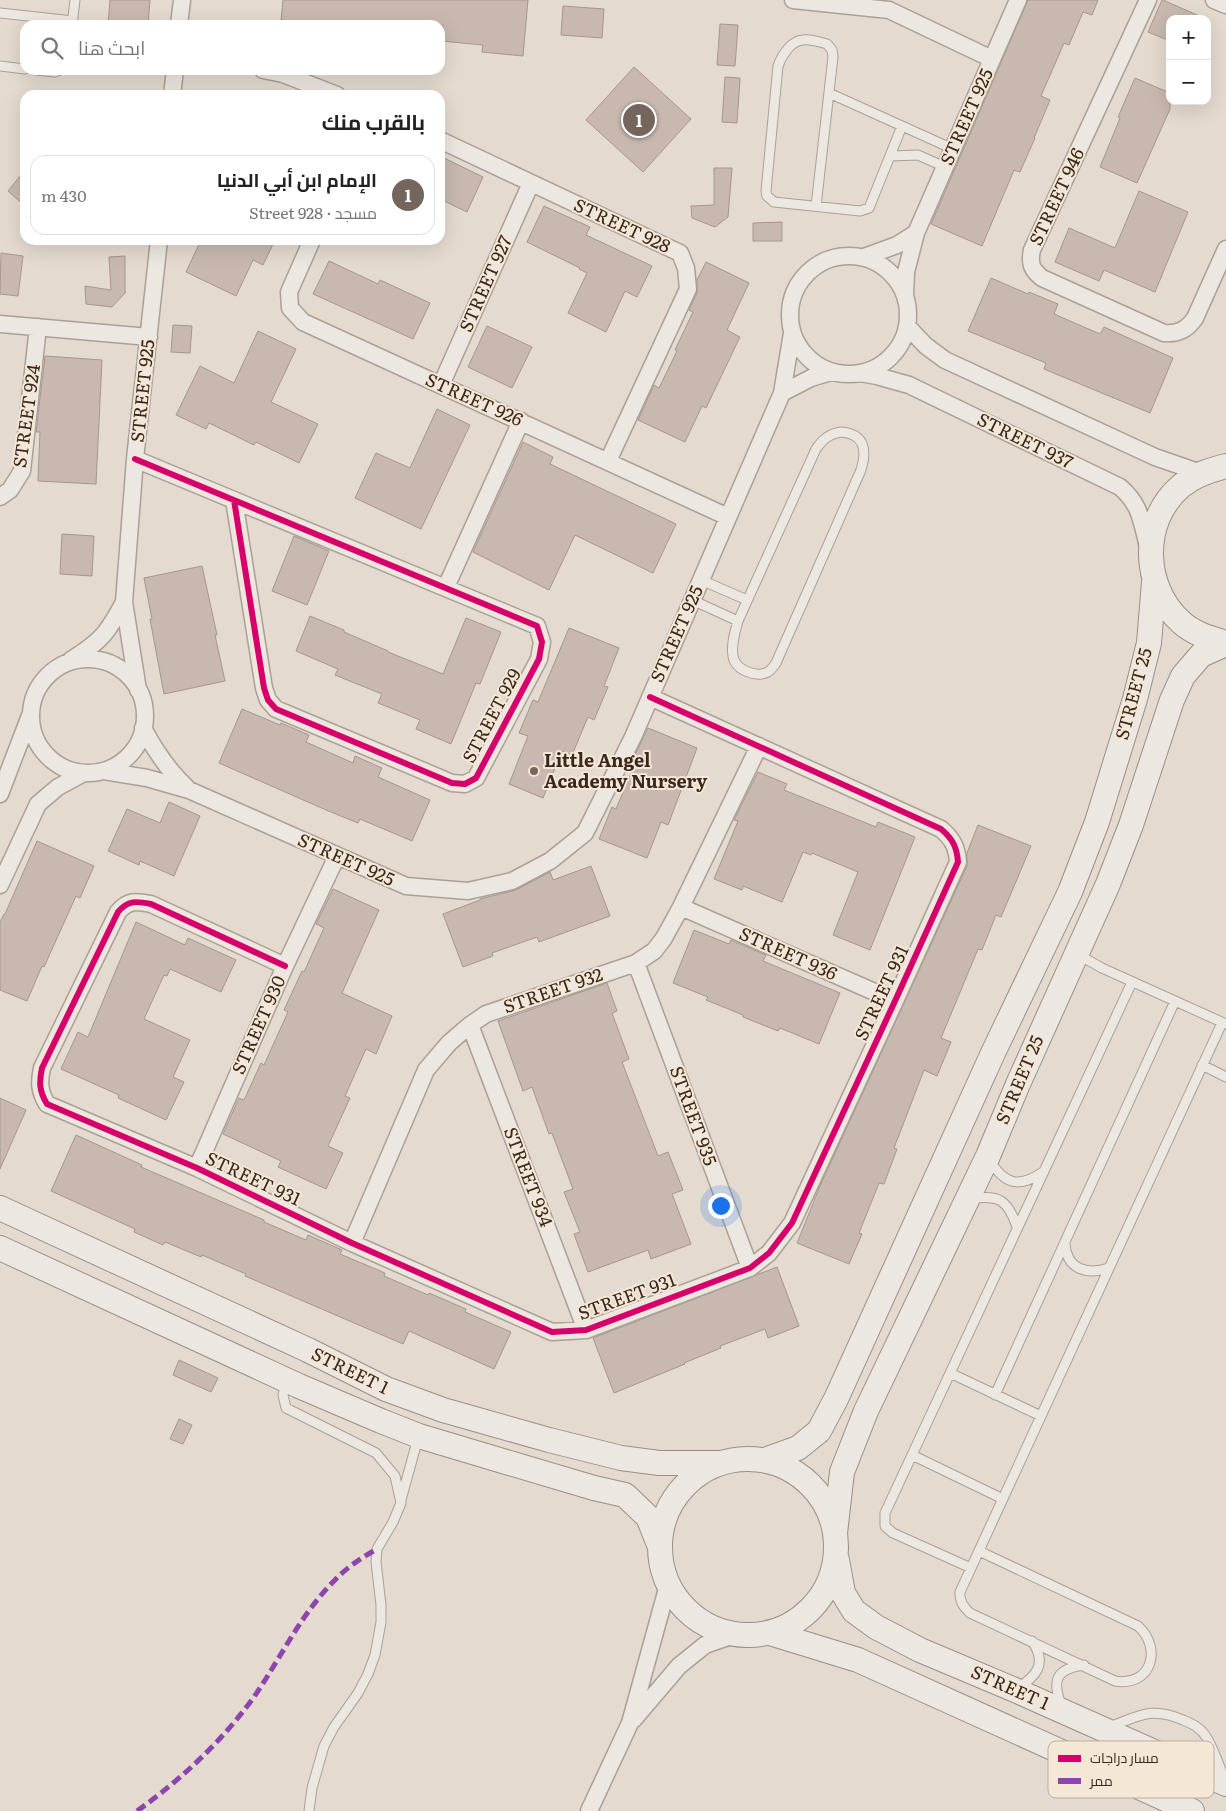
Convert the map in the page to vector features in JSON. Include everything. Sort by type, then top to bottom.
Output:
[{"type":"street","points":[[180,20],[182,0]]},
{"type":"street","points":[[793,0],[891,5],[992,59]]},
{"type":"street","name":"STREET 925","points":[[905,297],[906,272],[916,233],[1018,0]]},
{"type":"street","name":"STREET 946","points":[[1148,0],[1032,250],[1030,259],[1032,268],[1042,278],[1164,333],[1174,334],[1183,331],[1195,318],[1226,249]]},
{"type":"street","points":[[1214,0],[1226,5]]},
{"type":"street","points":[[173,90],[174,75]]},
{"type":"street","points":[[286,75],[324,90]]},
{"type":"street","name":"STREET 928","points":[[445,142],[680,253],[686,268],[688,290],[608,461]]},
{"type":"street","name":"STREET 927","points":[[441,385],[531,183]]},
{"type":"street","points":[[864,257],[897,245],[916,233]]},
{"type":"street","name":"STREET 925","points":[[138,690],[124,602],[158,245]]},
{"type":"street","name":"STREET 926","points":[[310,245],[289,292],[290,308],[303,322],[728,517]]},
{"type":"street","points":[[836,256],[864,257],[877,262],[890,272],[899,283],[905,297],[908,311],[907,326],[903,339],[890,357],[873,369],[860,373],[845,374],[831,372],[818,366],[807,357],[798,346],[792,333],[789,319],[790,305],[794,292],[806,274],[822,261],[836,256]]},
{"type":"street","points":[[0,324],[149,337]]},
{"type":"street","points":[[907,326],[926,346],[945,360],[1155,457],[1201,473]]},
{"type":"street","name":"STREET 924","points":[[0,497],[10,490],[22,471],[38,327]]},
{"type":"street","name":"STREET 925","points":[[104,771],[147,778],[189,790],[406,886],[468,891],[512,881],[550,861],[585,833],[633,737],[782,393],[792,333]]},
{"type":"street","points":[[782,393],[811,378],[831,372]]},
{"type":"street","name":"STREET 937","points":[[860,373],[909,385],[1120,487],[1132,497],[1138,507],[1150,552]]},
{"type":"street","points":[[446,587],[521,421]]},
{"type":"street","name":"STREET 929","points":[[136,459],[537,626],[542,642],[539,659],[476,778],[465,784],[452,783],[276,709],[268,700],[264,688],[234,500]]},
{"type":"street","points":[[1226,466],[1201,473],[1181,486],[1165,505],[1154,528],[1150,552],[1154,582],[1165,604],[1182,623],[1203,636],[1226,643]]},
{"type":"street","name":"STREET 25","points":[[765,1460],[798,1448],[819,1431],[836,1399],[993,1052],[1070,892],[1097,822],[1134,699],[1149,643],[1154,582]]},
{"type":"street","name":"STREET 925","points":[[60,666],[102,639],[124,602]]},
{"type":"street","name":"STREET 25","points":[[835,1543],[842,1472],[866,1411],[988,1156],[1018,1084],[1108,884],[1131,825],[1172,700],[1183,676],[1201,655],[1226,643]]},
{"type":"street","points":[[0,794],[34,697],[40,685],[49,674],[60,666],[72,661],[85,659],[104,662],[122,670],[138,690],[143,702],[145,715],[140,738],[130,755],[104,771],[84,773],[65,768],[49,758],[35,736],[31,710]]},
{"type":"street","name":"STREET 931","points":[[285,966],[152,904],[135,902],[125,904],[118,912],[42,1068],[41,1094],[47,1104],[197,1168],[352,1243],[552,1332],[586,1330],[750,1268],[769,1253],[792,1223],[958,862],[955,844],[950,836],[941,830],[650,697]]},
{"type":"street","name":"STREET 925","points":[[143,728],[171,773],[189,790]]},
{"type":"street","name":"STREET 932","points":[[352,1243],[426,1070],[449,1043],[470,1024],[486,1014],[636,963],[654,951],[664,938],[681,907],[759,746]]},
{"type":"street","points":[[0,885],[38,804],[58,787],[84,773]]},
{"type":"street","name":"STREET 930","points":[[197,1168],[285,966],[337,856]]},
{"type":"street","name":"STREET 936","points":[[681,907],[895,1002]]},
{"type":"street","name":"STREET 935","points":[[636,963],[750,1268]]},
{"type":"street","name":"STREET 934","points":[[470,1024],[586,1330]]},
{"type":"street","name":"STREET 1","points":[[0,1208],[285,1340],[386,1390],[443,1410],[621,1458],[658,1463],[721,1463]]},
{"type":"street","name":"STREET 1","points":[[0,1248],[263,1370],[419,1436],[565,1480],[624,1495],[648,1518],[660,1547]]},
{"type":"street","points":[[263,1370],[278,1369],[286,1365],[289,1348],[285,1340]]},
{"type":"street","points":[[743,1458],[765,1460],[790,1469],[811,1486],[826,1507],[835,1543],[830,1580],[816,1604],[795,1622],[770,1633],[752,1636],[734,1635],[707,1626],[684,1609],[668,1586],[662,1567],[660,1547],[664,1520],[676,1495],[696,1475],[721,1463],[743,1458]]},
{"type":"street","name":"STREET 1","points":[[835,1543],[842,1593],[854,1611],[876,1627],[920,1650],[1129,1741]]},
{"type":"street","points":[[589,1811],[630,1724],[668,1586]]},
{"type":"street","points":[[770,1633],[858,1660],[1048,1746]]},
{"type":"street","points":[[630,1724],[679,1666],[705,1645],[734,1635]]},
{"type":"street","name":"STREET 1","points":[[1214,1778],[1226,1783]]},
{"type":"street","points":[[1163,1798],[1192,1811]]},
{"type":"lane","points":[[72,20],[75,0]]},
{"type":"lane","points":[[0,13],[50,20]]},
{"type":"lane","points":[[816,206],[833,57],[832,50],[827,44],[803,40],[793,44],[780,59],[778,66],[766,191],[767,196],[774,202],[860,211],[869,208],[902,126]]},
{"type":"lane","points":[[0,66],[20,68]]},
{"type":"lane","points":[[829,93],[953,149]]},
{"type":"lane","points":[[890,156],[918,155],[945,166]]},
{"type":"lane","points":[[834,433],[848,433],[857,436],[861,441],[864,451],[861,470],[776,663],[768,672],[757,674],[747,672],[733,658],[733,643],[738,621],[816,449],[825,438],[834,433]]},
{"type":"lane","points":[[701,580],[747,600]]},
{"type":"lane","points":[[692,600],[738,621]]},
{"type":"lane","points":[[979,1551],[1138,1626],[1146,1633],[1152,1657],[1144,1673],[1135,1680],[1126,1682],[1115,1681],[970,1613],[965,1609],[959,1598],[960,1592],[1202,1066],[1224,1024],[1102,968],[1076,954]]},
{"type":"lane","points":[[971,1568],[893,1533],[885,1526],[885,1513],[1132,982]]},
{"type":"lane","points":[[995,1394],[1175,1001]]},
{"type":"lane","points":[[1202,1066],[1226,1076]]},
{"type":"lane","points":[[988,1156],[999,1174],[1009,1182],[1031,1180],[1043,1172]]},
{"type":"lane","points":[[967,1199],[994,1197],[1006,1203],[1012,1212],[1017,1227]]},
{"type":"lane","points":[[1065,1241],[1066,1254],[1079,1268],[1088,1271],[1100,1271],[1110,1268]]},
{"type":"lane","points":[[950,1373],[1041,1416]]},
{"type":"lane","points":[[287,1380],[283,1395],[286,1408],[376,1453],[395,1476],[400,1503]]},
{"type":"lane","points":[[309,1811],[312,1788],[324,1746],[334,1727],[358,1693],[375,1655],[381,1622],[376,1549],[392,1522],[400,1503],[419,1436]]},
{"type":"lane","points":[[912,1455],[1003,1499]]},
{"type":"lane","points":[[1015,1690],[1035,1675],[1039,1667],[1038,1649],[1032,1641]]},
{"type":"lane","points":[[1064,1712],[1056,1690],[1056,1682],[1059,1675],[1074,1666],[1084,1665]]},
{"type":"lane","points":[[1103,1730],[1144,1714],[1167,1713],[1200,1728],[1209,1741]]},
{"type":"lane","points":[[1214,1754],[1226,1783]]},
{"type":"building","points":[[110,0],[150,0],[148,20],[108,20]]},
{"type":"building","points":[[283,0],[528,0],[523,56],[482,52],[483,45],[445,41],[445,20],[281,20]]},
{"type":"building","points":[[1028,0],[1098,0],[1092,15],[1083,12],[1069,45],[1064,43],[1041,96],[1050,100],[1035,138],[1020,172],[1014,170],[982,246],[931,224]]},
{"type":"building","points":[[1162,0],[1197,15],[1166,15],[1166,39],[1148,32]]},
{"type":"building","points":[[563,6],[604,9],[602,38],[561,35]]},
{"type":"building","points":[[720,24],[738,25],[735,66],[717,65]]},
{"type":"building","points":[[634,67],[691,119],[643,172],[586,120]]},
{"type":"building","points":[[725,77],[740,78],[737,123],[722,122]]},
{"type":"building","points":[[1135,78],[1166,91],[1166,105],[1170,105],[1170,109],[1137,183],[1100,167],[1120,118],[1118,117]]},
{"type":"building","points":[[445,158],[483,177],[467,212],[445,201]]},
{"type":"building","points":[[714,168],[732,168],[728,217],[715,227],[692,218],[691,206],[714,205]]},
{"type":"building","points":[[20,176],[20,202],[8,191]]},
{"type":"building","points":[[1139,191],[1188,212],[1155,292],[1104,270],[1099,281],[1055,262],[1069,228],[1115,248]]},
{"type":"building","points":[[544,206],[590,227],[586,235],[652,266],[637,297],[625,291],[606,332],[568,313],[587,273],[527,242]]},
{"type":"building","points":[[782,222],[782,241],[753,241],[753,223]]},
{"type":"building","points":[[199,245],[273,245],[263,265],[253,260],[236,296],[186,272]]},
{"type":"building","points":[[1,253],[23,256],[18,296],[0,294]]},
{"type":"building","points":[[125,256],[126,292],[112,307],[86,304],[85,286],[111,290],[109,257]]},
{"type":"building","points":[[329,261],[378,284],[380,280],[430,303],[413,339],[313,294]]},
{"type":"building","points":[[706,262],[749,283],[727,330],[740,337],[706,408],[702,406],[685,442],[638,420],[654,385],[659,388],[677,351],[675,350],[693,312],[689,310],[697,293],[697,280]]},
{"type":"building","points":[[991,278],[1028,294],[1029,292],[1058,304],[1054,314],[1100,334],[1104,327],[1173,358],[1150,413],[1044,369],[1046,363],[968,331]]},
{"type":"building","points":[[173,325],[192,326],[190,353],[171,352]]},
{"type":"building","points":[[487,326],[532,347],[512,388],[468,367]]},
{"type":"building","points":[[258,331],[296,349],[271,402],[318,424],[299,463],[256,442],[254,445],[209,423],[206,429],[176,415],[200,366],[234,383]]},
{"type":"building","points":[[45,356],[102,360],[96,484],[38,481],[40,432],[36,432]]},
{"type":"building","points":[[437,409],[470,425],[421,529],[355,498],[376,453],[410,468]]},
{"type":"building","points":[[523,442],[553,457],[550,464],[676,524],[653,573],[575,535],[549,590],[473,552]]},
{"type":"building","points":[[62,534],[94,536],[92,576],[60,574]]},
{"type":"building","points":[[294,536],[329,551],[307,605],[272,591]]},
{"type":"building","points":[[202,566],[225,681],[164,694],[144,578]]},
{"type":"building","points":[[310,616],[344,630],[344,632],[388,652],[443,674],[466,618],[501,632],[480,684],[476,683],[451,744],[416,729],[420,720],[378,703],[382,694],[335,675],[338,669],[296,651]]},
{"type":"building","points":[[569,628],[619,648],[604,686],[608,687],[594,720],[588,717],[572,755],[562,751],[543,798],[509,784],[528,736],[519,733],[533,700],[538,702]]},
{"type":"building","points":[[242,709],[309,735],[306,742],[353,763],[355,756],[382,768],[378,777],[430,800],[412,841],[360,819],[358,823],[219,763]]},
{"type":"building","points":[[648,728],[697,748],[668,825],[661,822],[647,858],[599,839],[612,807],[616,809],[634,766],[630,765]]},
{"type":"building","points":[[758,772],[787,784],[784,790],[876,827],[878,822],[915,837],[870,950],[833,935],[858,872],[812,853],[811,855],[803,852],[782,902],[743,886],[742,890],[714,879],[738,821],[734,820]]},
{"type":"building","points":[[169,802],[200,816],[174,876],[140,861],[139,865],[108,851],[127,809],[160,823]]},
{"type":"building","points":[[978,825],[1031,846],[1001,917],[996,915],[982,950],[978,949],[941,1038],[951,1042],[937,1076],[924,1070],[894,1148],[897,1149],[884,1184],[879,1183],[859,1233],[862,1234],[849,1264],[797,1243],[820,1186],[967,866],[967,853]]},
{"type":"building","points":[[37,841],[94,866],[80,898],[76,896],[27,1001],[0,990],[0,922]]},
{"type":"building","points":[[591,866],[610,916],[539,942],[537,937],[492,953],[493,956],[463,967],[443,914],[480,899],[516,890],[550,872],[553,880]]},
{"type":"building","points":[[333,889],[379,910],[342,993],[392,1016],[376,1054],[366,1049],[345,1096],[350,1098],[328,1146],[343,1153],[326,1189],[278,1167],[281,1161],[223,1134],[239,1098],[244,1100],[261,1063],[264,1065],[288,1012],[284,1010],[324,928],[316,924]]},
{"type":"building","points":[[136,922],[185,945],[188,938],[236,960],[221,992],[170,969],[167,976],[164,975],[144,1019],[190,1040],[173,1077],[184,1082],[166,1120],[118,1098],[119,1095],[61,1069],[78,1032],[88,1037]]},
{"type":"building","points":[[694,930],[729,944],[731,940],[766,955],[763,961],[840,993],[819,1044],[780,1028],[778,1031],[743,1017],[743,1015],[706,1000],[708,997],[673,983]]},
{"type":"building","points":[[607,983],[617,1011],[612,1013],[629,1059],[622,1062],[658,1156],[668,1152],[683,1190],[672,1194],[691,1244],[651,1259],[648,1250],[588,1272],[574,1234],[580,1232],[564,1192],[573,1189],[552,1133],[549,1134],[532,1087],[523,1091],[498,1021]]},
{"type":"building","points":[[0,1098],[26,1110],[0,1169]]},
{"type":"building","points":[[76,1135],[142,1165],[141,1167],[264,1220],[264,1222],[306,1240],[308,1235],[342,1250],[340,1254],[385,1273],[384,1276],[466,1309],[465,1312],[511,1332],[494,1369],[409,1331],[403,1344],[245,1276],[246,1274],[202,1255],[201,1257],[165,1242],[163,1245],[134,1232],[135,1229],[51,1191]]},
{"type":"building","points":[[777,1267],[799,1326],[768,1338],[765,1329],[720,1346],[721,1348],[685,1364],[614,1393],[593,1338]]},
{"type":"building","points":[[179,1360],[218,1378],[211,1392],[173,1375]]},
{"type":"building","points":[[179,1419],[192,1425],[183,1444],[170,1439]]},
{"type":"marked path","points":[[137,1811],[170,1786],[229,1729],[254,1697],[301,1622],[322,1594],[339,1576],[377,1549]]},
{"type":"cycle path","points":[[135,459],[537,626],[542,642],[539,659],[476,778],[465,784],[452,783],[276,709],[268,700],[264,688],[234,500]]},
{"type":"cycle path","points":[[285,966],[151,904],[137,902],[125,905],[118,912],[42,1068],[40,1078],[42,1095],[47,1104],[197,1168],[352,1243],[552,1332],[586,1330],[750,1268],[769,1253],[792,1223],[958,862],[955,848],[949,836],[941,829],[650,697]]},
{"type":"place","name":"الإمام ابن أبي الدنيا","points":[[639,120]]},
{"type":"place","name":"Little Angel Academy Nursery","points":[[534,771]]}]
